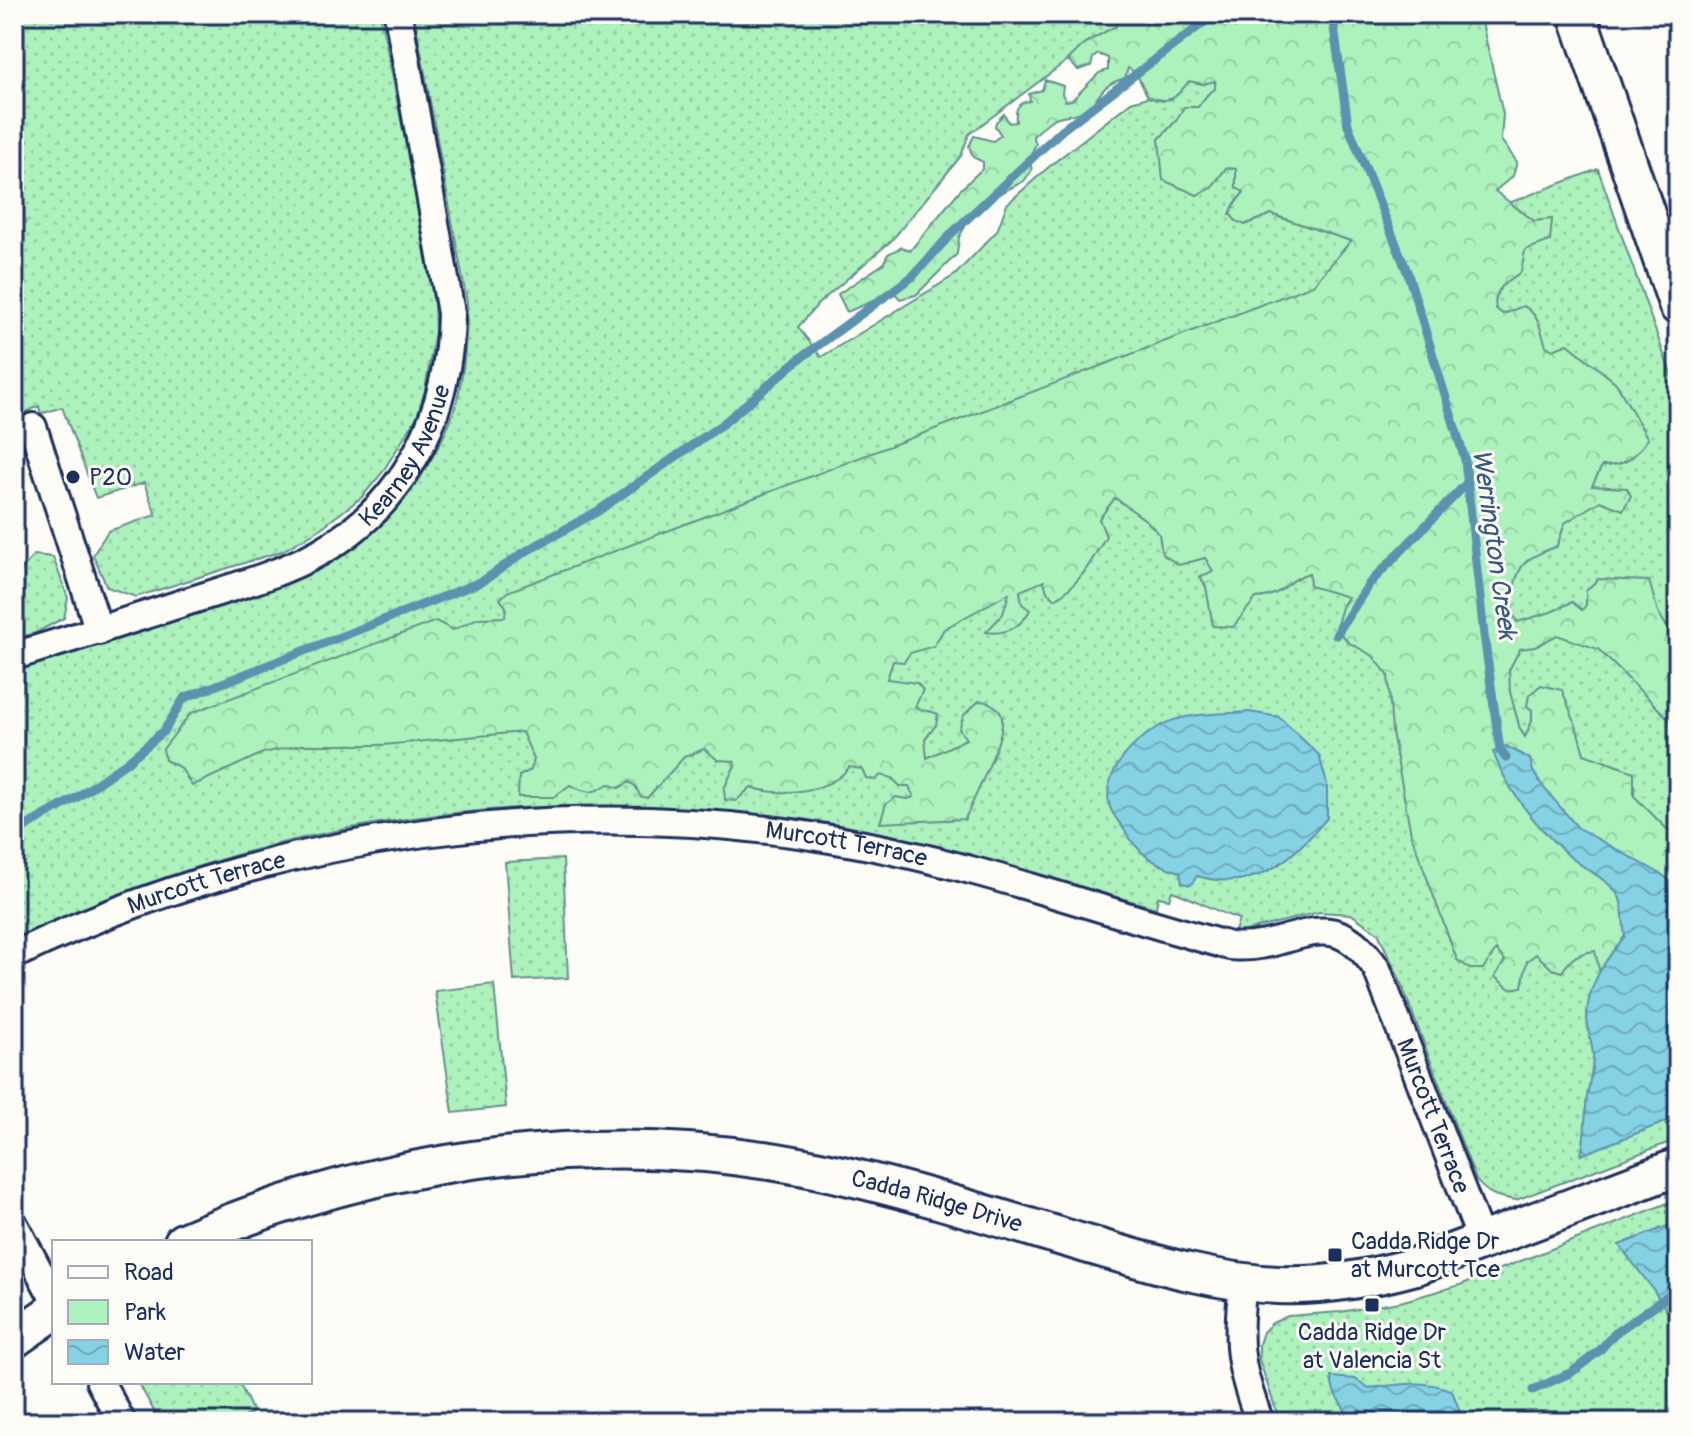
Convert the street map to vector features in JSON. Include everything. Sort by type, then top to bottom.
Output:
[{"type":"street","name":"Kearney Avenue","points":[[14,656],[280,572],[322,551],[367,518],[401,480],[431,427],[451,351],[451,313],[398,14]]},
{"type":"street","points":[[1577,14],[1678,306]]},
{"type":"street","points":[[33,427],[99,631]]},
{"type":"street","name":"Murcott Terrace","points":[[14,955],[142,902],[264,865],[393,837],[517,823],[576,820],[716,824],[848,841],[1001,879],[1230,946],[1258,947],[1302,933],[1333,932],[1362,948],[1377,969],[1482,1242]]},
{"type":"street","name":"Cadda Ridge Drive","points":[[188,1240],[253,1213],[316,1193],[434,1165],[558,1151],[665,1151],[771,1161],[843,1176],[1198,1275],[1296,1285],[1351,1280],[1416,1266],[1678,1167]]},
{"type":"street","points":[[14,1224],[52,1295]]},
{"type":"street","points":[[1243,1282],[1238,1328],[1240,1359],[1260,1422]]},
{"type":"street","points":[[14,1339],[52,1312]]},
{"type":"street","points":[[101,1384],[122,1422]]},
{"type":"green space","points":[[14,14],[380,14],[423,231],[434,304],[435,331],[425,390],[417,417],[382,473],[362,497],[317,531],[282,551],[136,597],[107,587],[93,555],[108,531],[156,515],[144,483],[96,498],[62,407],[41,414],[39,406],[18,416],[23,425],[14,440]]},
{"type":"green space","points":[[414,14],[1117,14],[1116,26],[1085,43],[1068,60],[969,134],[961,156],[892,240],[818,304],[798,327],[821,357],[955,275],[997,231],[1007,204],[1131,102],[1148,97],[1163,101],[1189,81],[1203,84],[1215,80],[1216,89],[1198,107],[1184,107],[1159,139],[1182,188],[1197,195],[1211,188],[1226,168],[1237,169],[1244,192],[1234,205],[1245,225],[1270,214],[1351,241],[1325,273],[1598,169],[1678,394],[1678,1139],[1516,1200],[1498,1196],[1484,1189],[1476,1180],[1399,978],[1378,933],[1351,914],[1319,912],[1234,934],[1239,919],[1172,891],[1169,899],[1158,897],[1156,908],[902,837],[792,819],[702,810],[611,806],[520,808],[430,816],[340,830],[252,851],[146,885],[14,940],[14,668],[300,578],[340,556],[377,528],[402,501],[436,451],[452,417],[462,376],[467,302]]},
{"type":"green space","points":[[1117,14],[1381,14],[1385,17],[1393,14],[1480,14],[1503,114],[1501,140],[1517,162],[1513,176],[1495,191],[1534,221],[1552,219],[1550,241],[1525,250],[1521,272],[1498,291],[1496,309],[1503,314],[1523,306],[1528,309],[1539,323],[1546,346],[1553,350],[1568,344],[1616,383],[1648,439],[1629,460],[1602,466],[1592,486],[1627,488],[1631,496],[1623,510],[1600,501],[1565,523],[1557,546],[1534,556],[1522,566],[1514,590],[1514,616],[1517,622],[1572,602],[1582,610],[1586,605],[1586,591],[1598,579],[1649,581],[1658,612],[1678,645],[1678,728],[1598,649],[1557,635],[1535,647],[1520,649],[1509,670],[1510,692],[1525,737],[1532,721],[1532,710],[1527,706],[1529,695],[1541,685],[1562,690],[1584,754],[1634,772],[1634,796],[1672,834],[1678,858],[1678,919],[1601,978],[1595,951],[1576,957],[1562,972],[1552,969],[1536,954],[1527,961],[1522,987],[1510,989],[1495,977],[1505,960],[1496,950],[1483,969],[1471,969],[1457,960],[1411,834],[1392,732],[1388,675],[1373,656],[1348,642],[1336,628],[1348,597],[1310,586],[1309,573],[1274,594],[1256,598],[1233,627],[1213,626],[1206,587],[1200,577],[1213,571],[1205,558],[1179,565],[1162,554],[1159,534],[1147,521],[1115,498],[1099,519],[1106,536],[1085,571],[1064,593],[1055,599],[1047,592],[1044,581],[1020,591],[1022,604],[1030,610],[1022,621],[1006,631],[986,632],[1003,614],[1009,593],[944,629],[934,646],[910,653],[904,662],[893,661],[887,679],[917,683],[923,690],[915,707],[938,714],[936,725],[925,739],[927,758],[966,739],[959,729],[964,715],[979,701],[994,705],[1001,714],[999,739],[965,819],[880,823],[886,804],[896,797],[914,797],[909,786],[900,786],[892,778],[881,775],[875,780],[866,778],[862,769],[849,767],[818,787],[775,792],[751,787],[736,801],[725,800],[724,789],[734,761],[718,760],[704,749],[684,757],[647,798],[640,796],[630,782],[619,788],[608,784],[589,792],[570,785],[554,797],[518,797],[519,776],[531,770],[534,759],[522,732],[383,745],[301,745],[263,753],[192,786],[181,768],[165,760],[163,749],[191,713],[436,621],[453,630],[478,618],[505,617],[506,607],[500,599],[507,592],[1313,285],[1351,241],[1271,214],[1245,225],[1236,221],[1230,214],[1244,192],[1236,188],[1236,169],[1226,168],[1211,188],[1197,195],[1163,180],[1159,139],[1184,107],[1198,107],[1215,89],[1215,81],[1203,84],[1189,81],[1172,98],[1162,100],[1148,97],[1136,73],[1128,68],[1125,78],[1104,89],[1091,106],[1053,119],[1033,136],[1036,144],[1029,158],[1032,170],[1024,181],[988,200],[971,216],[959,237],[957,254],[916,295],[900,299],[894,292],[847,312],[838,294],[883,264],[888,254],[902,247],[910,251],[960,190],[983,168],[983,162],[973,157],[969,146],[974,136],[993,141],[1001,135],[996,122],[1004,114],[1009,123],[1016,122],[1018,107],[1030,101],[1029,94],[1042,90],[1045,80],[1063,86],[1062,94],[1066,101],[1072,100],[1099,73],[1108,70],[1108,58],[1098,54],[1091,66],[1078,70],[1068,60],[1085,43],[1116,26]]},
{"type":"green space","points":[[34,555],[53,557],[68,598],[64,618],[35,633],[14,639],[14,572],[21,570]]},
{"type":"green space","points":[[563,859],[568,978],[514,981],[505,862]]},
{"type":"green space","points":[[494,984],[506,1107],[453,1113],[435,991]]},
{"type":"green space","points":[[1678,1199],[1678,1422],[1280,1422],[1259,1359],[1263,1332],[1272,1323],[1288,1316],[1340,1312],[1400,1302],[1460,1285]]},
{"type":"green space","points":[[139,1384],[240,1384],[253,1412],[235,1422],[160,1422]]},
{"type":"water","points":[[1249,712],[1279,717],[1319,755],[1327,784],[1327,818],[1300,848],[1271,870],[1237,880],[1197,876],[1191,885],[1182,883],[1180,872],[1153,861],[1140,851],[1114,815],[1108,795],[1114,771],[1129,750],[1168,722],[1202,715]]},
{"type":"water","points":[[1506,746],[1530,759],[1533,771],[1544,788],[1578,828],[1661,874],[1678,887],[1678,1117],[1581,1155],[1593,1062],[1587,1024],[1588,1007],[1598,974],[1625,936],[1622,908],[1612,887],[1569,856],[1525,808],[1493,752]]},
{"type":"water","points":[[1678,1222],[1678,1329],[1653,1289],[1619,1245]]},
{"type":"water","points":[[1331,1377],[1355,1379],[1369,1388],[1411,1384],[1442,1387],[1452,1391],[1464,1422],[1349,1422],[1334,1392]]},
{"type":"waterway","points":[[14,833],[76,798],[127,762],[164,731],[184,698],[483,581],[523,553],[598,511],[724,423],[798,360],[913,276],[952,233],[1062,130],[1215,14]]},
{"type":"waterway","name":"Werrington Creek","points":[[1332,14],[1348,125],[1408,274],[1465,460],[1484,635],[1500,750],[1506,758]]},
{"type":"waterway","points":[[1336,635],[1369,584],[1468,482]]},
{"type":"waterway","points":[[1533,1390],[1572,1372],[1599,1351],[1615,1333],[1678,1289]]},
{"type":"place","name":"P20","points":[[73,477]]},
{"type":"place","name":"Cadda Ridge Dr at Murcott Tce","points":[[1335,1255]]},
{"type":"place","name":"Cadda Ridge Dr at Valencia St","points":[[1372,1305]]}]
